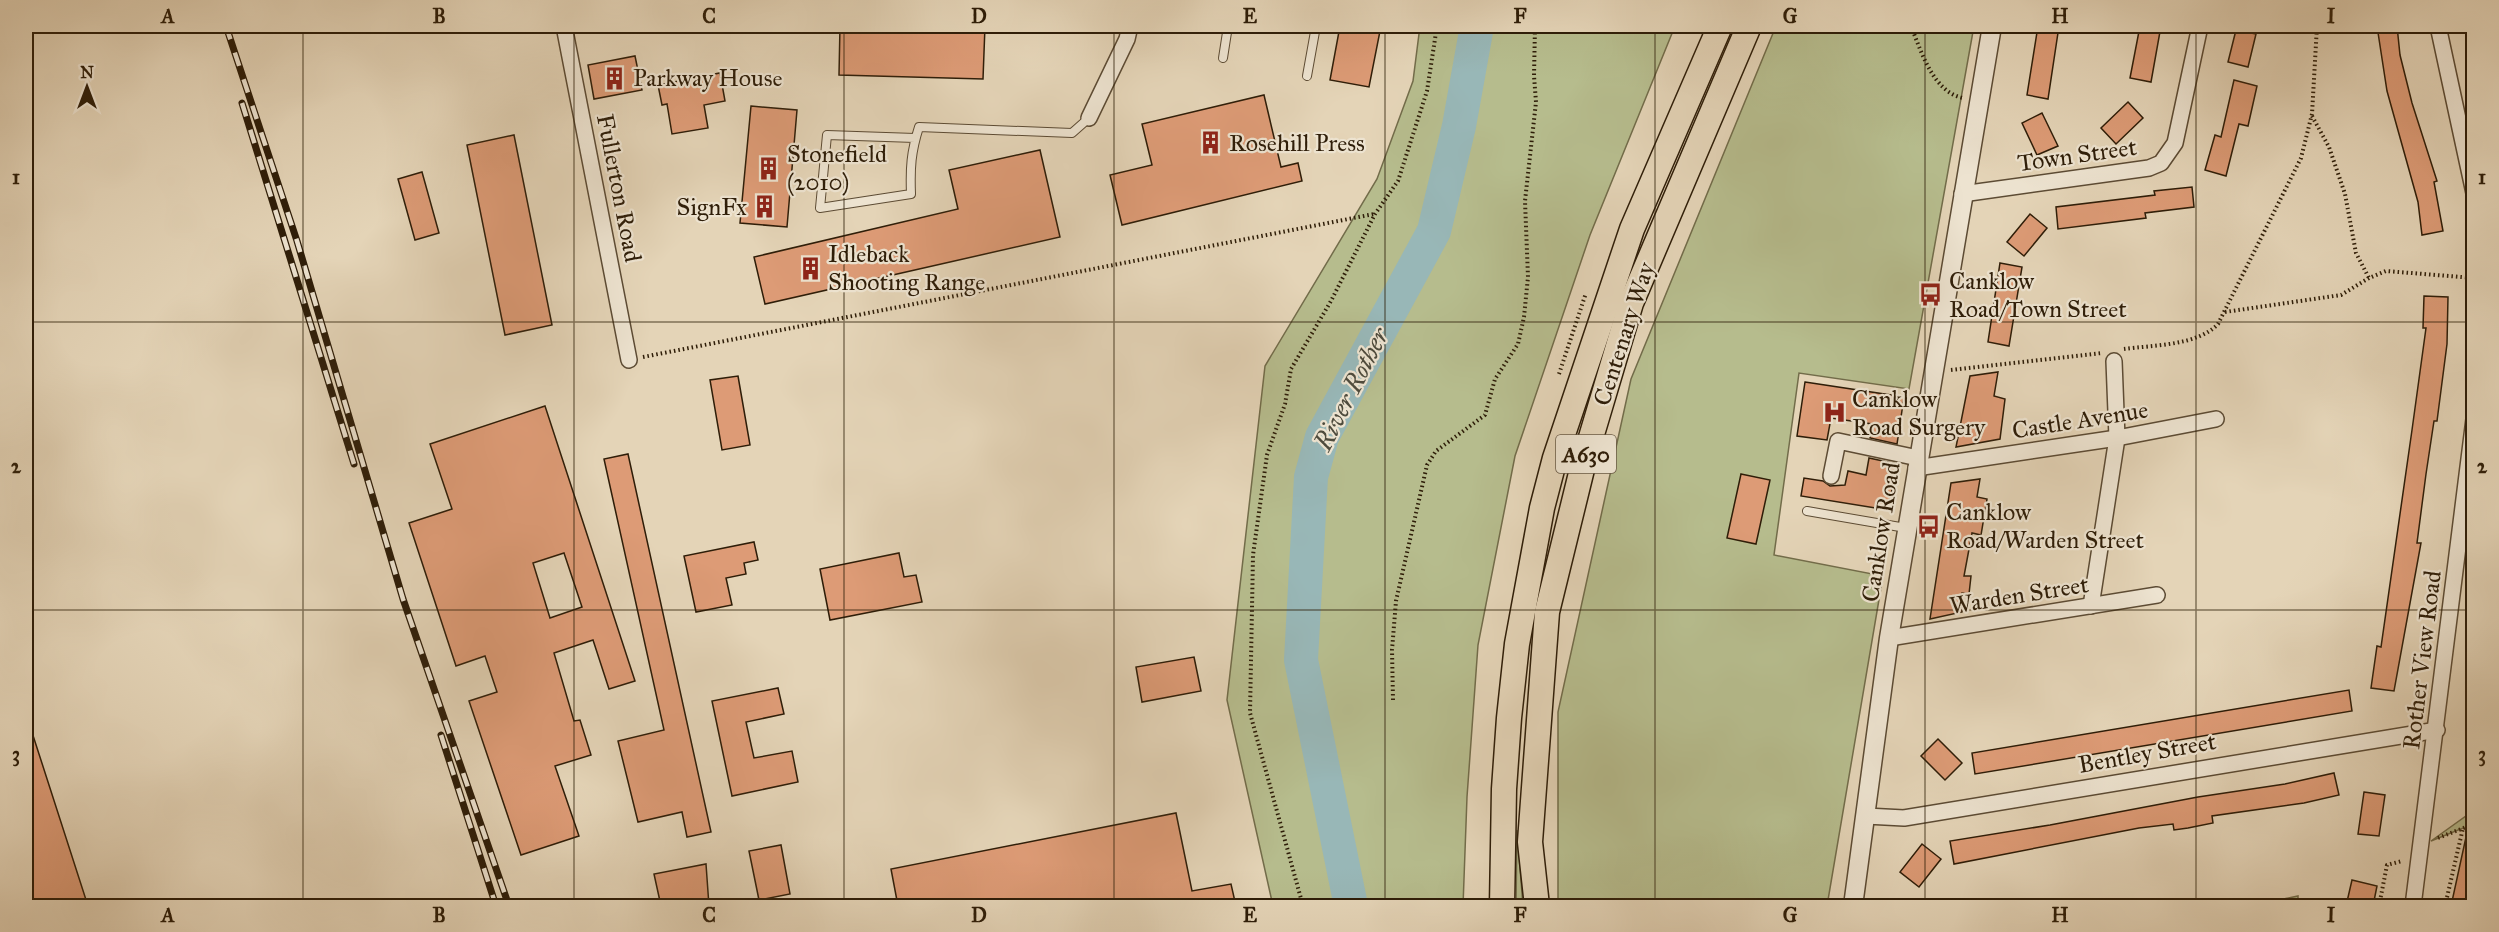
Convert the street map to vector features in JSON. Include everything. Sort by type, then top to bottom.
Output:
[{"type":"main road","name":"Centenary Way","points":[[1502,906],[1504,789],[1509,718],[1517,644],[1542,508],[1555,458],[1632,229],[1720,26]]},
{"type":"main road","name":"Centenary Way","points":[[1537,906],[1530,842],[1550,602],[1584,461],[1631,303],[1749,26]]},
{"type":"street","name":"Fullerton Road","points":[[564,26],[629,360]]},
{"type":"street","points":[[1089,118],[1127,39],[1130,26]]},
{"type":"street","name":"Canklow Road","points":[[1853,906],[1906,528],[1992,26]]},
{"type":"street","name":"Town Street","points":[[1962,194],[2149,168],[2162,163],[2175,143],[2200,26]]},
{"type":"street","points":[[2438,26],[2474,193]]},
{"type":"street","points":[[2091,606],[2117,438],[2114,361]]},
{"type":"street","name":"Castle Avenue","points":[[1917,463],[2117,438],[2216,419]]},
{"type":"street","name":"Rother View Road","points":[[2413,906],[2437,730],[2474,419]]},
{"type":"street","points":[[1831,476],[1838,441],[1917,463]]},
{"type":"street","name":"Warden Street","points":[[1889,638],[2157,595]]},
{"type":"street","name":"Bentley Street","points":[[1866,816],[1904,818],[2437,730]]},
{"type":"lane","points":[[1223,58],[1228,26]]},
{"type":"lane","points":[[1306,76],[1316,26]]},
{"type":"lane","points":[[915,138],[827,135],[820,208],[911,194],[910,153],[919,127],[1072,133],[1089,118]]},
{"type":"lane","points":[[1807,511],[1906,528]]},
{"type":"path","points":[[1304,906],[1250,713],[1253,555],[1267,454],[1285,404],[1291,369],[1331,301],[1375,214],[1398,181],[1427,91],[1437,26]]},
{"type":"path","points":[[1393,700],[1392,650],[1396,601],[1427,465],[1437,451],[1485,415],[1495,380],[1518,344],[1524,316],[1528,277],[1526,201],[1536,102],[1535,26]]},
{"type":"path","points":[[1911,26],[1941,87],[1951,96],[1979,101]]},
{"type":"path","points":[[1932,372],[2113,351],[2198,337],[2210,332],[2225,312],[2301,158],[2312,114],[2317,26]]},
{"type":"path","points":[[2312,114],[2329,147],[2344,194],[2356,253],[2369,278]]},
{"type":"path","points":[[629,360],[1375,214]]},
{"type":"path","points":[[2225,312],[2341,295],[2369,278],[2386,271],[2474,278]]},
{"type":"path","points":[[2379,906],[2387,865],[2474,824]]},
{"type":"path","points":[[2445,906],[2463,828]]},
{"type":"green space","points":[[1420,26],[1675,26],[1590,235],[1515,456],[1478,645],[1467,797],[1463,906],[1273,906],[1227,700],[1265,366],[1377,179],[1413,81]]},
{"type":"green space","points":[[1776,26],[1974,26],[1909,389],[1799,373],[1774,555],[1883,576],[1827,906],[1558,906],[1558,712],[1631,379]]},
{"type":"green space","points":[[2473,811],[2473,830],[2463,828],[2431,841]]},
{"type":"green space","points":[[1517,830],[1523,906],[1516,906]]},
{"type":"green space","points":[[2298,896],[2298,906],[2251,906]]},
{"type":"building","points":[[840,26],[985,26],[983,79],[839,75]]},
{"type":"building","points":[[1340,26],[1381,26],[1369,87],[1330,80]]},
{"type":"building","points":[[2038,26],[2059,26],[2048,99],[2027,95]]},
{"type":"building","points":[[2140,26],[2161,26],[2151,82],[2130,78]]},
{"type":"building","points":[[2377,26],[2397,26],[2400,55],[2412,103],[2437,181],[2434,182],[2443,231],[2422,235],[2418,202],[2387,91]]},
{"type":"building","points":[[2236,30],[2256,34],[2248,67],[2228,62]]},
{"type":"building","name":"Parkway House","points":[[635,56],[642,90],[594,99],[588,65]]},
{"type":"building","points":[[720,73],[725,101],[704,105],[708,128],[672,134],[667,104],[662,105],[658,85]]},
{"type":"building","points":[[2234,80],[2257,86],[2248,126],[2239,124],[2226,176],[2205,170],[2215,135],[2221,137]]},
{"type":"building","name":"Rosehill Press","points":[[1264,95],[1281,167],[1298,163],[1302,181],[1122,225],[1110,175],[1152,165],[1142,124]]},
{"type":"building","points":[[2128,102],[2143,118],[2116,144],[2101,128]]},
{"type":"building","points":[[751,106],[797,110],[787,227],[740,223]]},
{"type":"building","points":[[2042,113],[2058,146],[2037,155],[2022,123]]},
{"type":"building","points":[[514,135],[552,325],[505,335],[467,145]]},
{"type":"building","points":[[1040,150],[1060,237],[765,304],[754,257],[958,209],[949,170]]},
{"type":"building","points":[[422,172],[439,233],[415,240],[398,179]]},
{"type":"building","points":[[2192,187],[2194,207],[2145,213],[2146,218],[2058,229],[2056,207],[2155,195],[2154,191]]},
{"type":"building","points":[[2030,214],[2047,228],[2024,256],[2007,242]]},
{"type":"building","points":[[2000,263],[2022,267],[2009,346],[1988,342]]},
{"type":"building","points":[[2424,296],[2448,297],[2447,344],[2417,543],[2421,543],[2394,691],[2371,688],[2377,646],[2381,647],[2426,328],[2423,328]]},
{"type":"building","points":[[1998,372],[1994,396],[2005,399],[2000,439],[1956,447],[1970,376]]},
{"type":"building","points":[[738,376],[750,445],[722,450],[710,380]]},
{"type":"building","points":[[1805,382],[1904,397],[1897,444],[1870,438],[1872,424],[1831,418],[1827,440],[1797,436]]},
{"type":"building","points":[[545,406],[635,681],[609,689],[593,640],[554,653],[574,721],[580,720],[591,755],[555,766],[579,836],[521,855],[469,701],[497,692],[485,656],[456,666],[409,523],[452,509],[430,444]],"holes":[[[564,553],[582,607],[550,618],[533,563]]]},
{"type":"building","points":[[628,454],[711,832],[687,837],[682,812],[638,822],[618,741],[664,730],[604,459]]},
{"type":"building","points":[[1869,458],[1897,464],[1888,510],[1801,496],[1804,478],[1823,481],[1830,486],[1845,485],[1848,471],[1866,475]]},
{"type":"building","points":[[1741,474],[1770,480],[1756,544],[1727,538]]},
{"type":"building","points":[[1980,479],[1977,497],[1987,499],[1981,535],[1972,533],[1964,576],[1971,576],[1969,594],[1962,593],[1962,612],[1930,619],[1951,483]]},
{"type":"building","points":[[754,542],[758,560],[744,563],[746,574],[726,578],[732,605],[696,612],[684,556]]},
{"type":"building","points":[[899,553],[904,577],[916,575],[922,602],[830,620],[820,569]]},
{"type":"building","points":[[1194,657],[1201,691],[1142,702],[1136,667]]},
{"type":"building","points":[[778,688],[784,714],[746,722],[754,758],[792,751],[798,782],[732,796],[712,701]]},
{"type":"building","points":[[2349,690],[2352,711],[1975,774],[1972,753]]},
{"type":"building","points":[[26,723],[29,723],[88,906],[26,906]]},
{"type":"building","points":[[1938,739],[1962,763],[1945,780],[1921,756]]},
{"type":"building","points":[[2334,773],[2339,795],[2304,803],[2212,816],[2213,823],[2188,828],[2174,830],[2173,824],[2139,828],[1954,864],[1950,841],[2285,784]]},
{"type":"building","points":[[2364,792],[2385,795],[2379,836],[2358,834]]},
{"type":"building","points":[[1176,813],[1192,891],[1231,884],[1236,906],[1126,906],[1125,899],[1088,906],[898,906],[891,869]]},
{"type":"building","points":[[2466,837],[2474,838],[2474,906],[2451,906]]},
{"type":"building","points":[[1922,844],[1941,859],[1919,887],[1900,872]]},
{"type":"building","points":[[781,845],[790,894],[759,900],[749,851]]},
{"type":"building","points":[[706,864],[709,906],[661,906],[654,874]]},
{"type":"building","points":[[2352,880],[2377,886],[2373,906],[2346,906]]},
{"type":"waterway","name":"River Rother","points":[[1351,906],[1301,660],[1311,477],[1322,437],[1434,231],[1459,126],[1477,26]]},
{"type":"railway","points":[[226,26],[297,241],[403,599],[509,906]]},
{"type":"railway","points":[[242,103],[354,464]]},
{"type":"railway","points":[[441,735],[496,906]]},
{"type":"place","name":"Parkway House","points":[[615,78]]},
{"type":"place","name":"Rosehill Press","points":[[1211,143]]},
{"type":"place","name":"Stonefield (2010)","points":[[769,168]]},
{"type":"place","name":"SignFx","points":[[765,207]]},
{"type":"place","name":"Idleback Shooting Range","points":[[810,268]]},
{"type":"place","name":"Canklow Road/Town Street","points":[[1931,295]]},
{"type":"place","name":"Canklow Road Surgery","points":[[1834,413]]},
{"type":"place","name":"Canklow Road/Warden Street","points":[[1928,526]]}]
